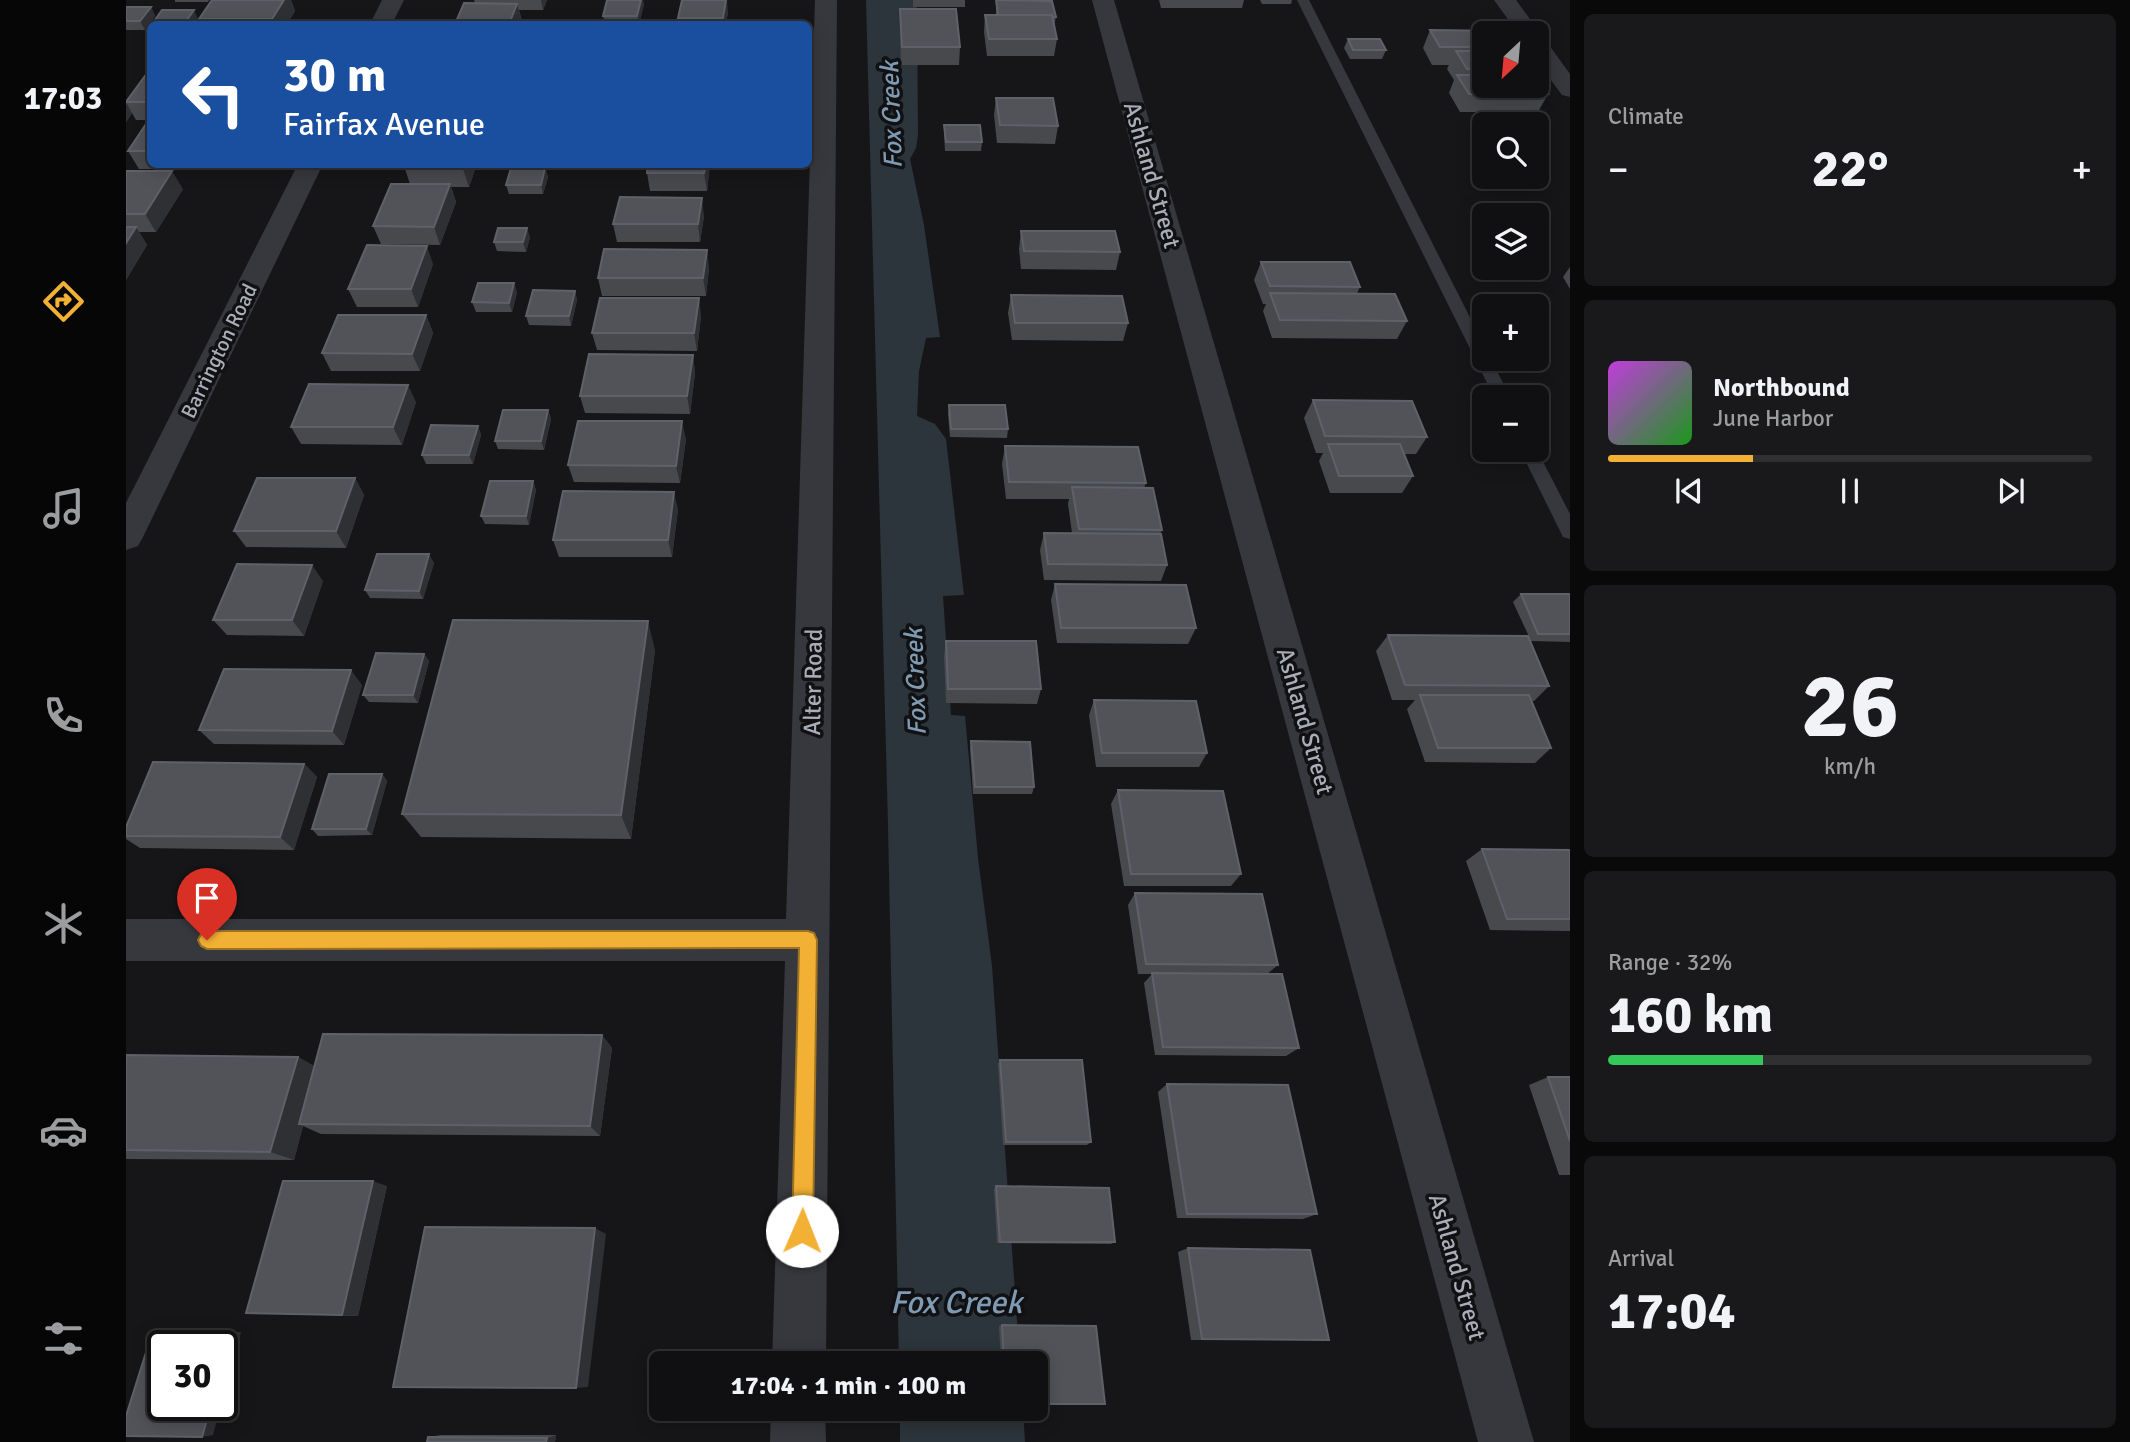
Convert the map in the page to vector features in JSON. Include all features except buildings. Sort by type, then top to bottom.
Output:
[{"type":"street","points":[[382,21],[393,0]]},
{"type":"street","name":"Alter Road","points":[[799,1351],[826,0]]},
{"type":"street","name":"Ashland Street","points":[[1103,0],[1506,1442]]},
{"type":"street","points":[[1505,0],[1520,21]]},
{"type":"street","points":[[1549,61],[1570,90]]},
{"type":"street","name":"Barrington Road","points":[[126,537],[309,168]]},
{"type":"street","points":[[126,940],[808,940]]},
{"type":"street","points":[[798,1442],[799,1421]]},
{"type":"lane","points":[[1303,0],[1496,385]]},
{"type":"lane","points":[[1535,462],[1570,532]]},
{"type":"water","name":"Fox Creek","points":[[866,0],[916,0],[918,135],[916,148],[910,159],[924,225],[940,337],[926,338],[919,371],[917,416],[935,424],[946,439],[964,595],[943,596],[951,715],[965,716],[978,858],[992,966],[1019,1351],[899,1351]]},
{"type":"water","points":[[900,1421],[1024,1421],[1025,1442],[900,1442]]},
{"type":"route","points":[[207,940],[808,940],[802,1231]]}]
